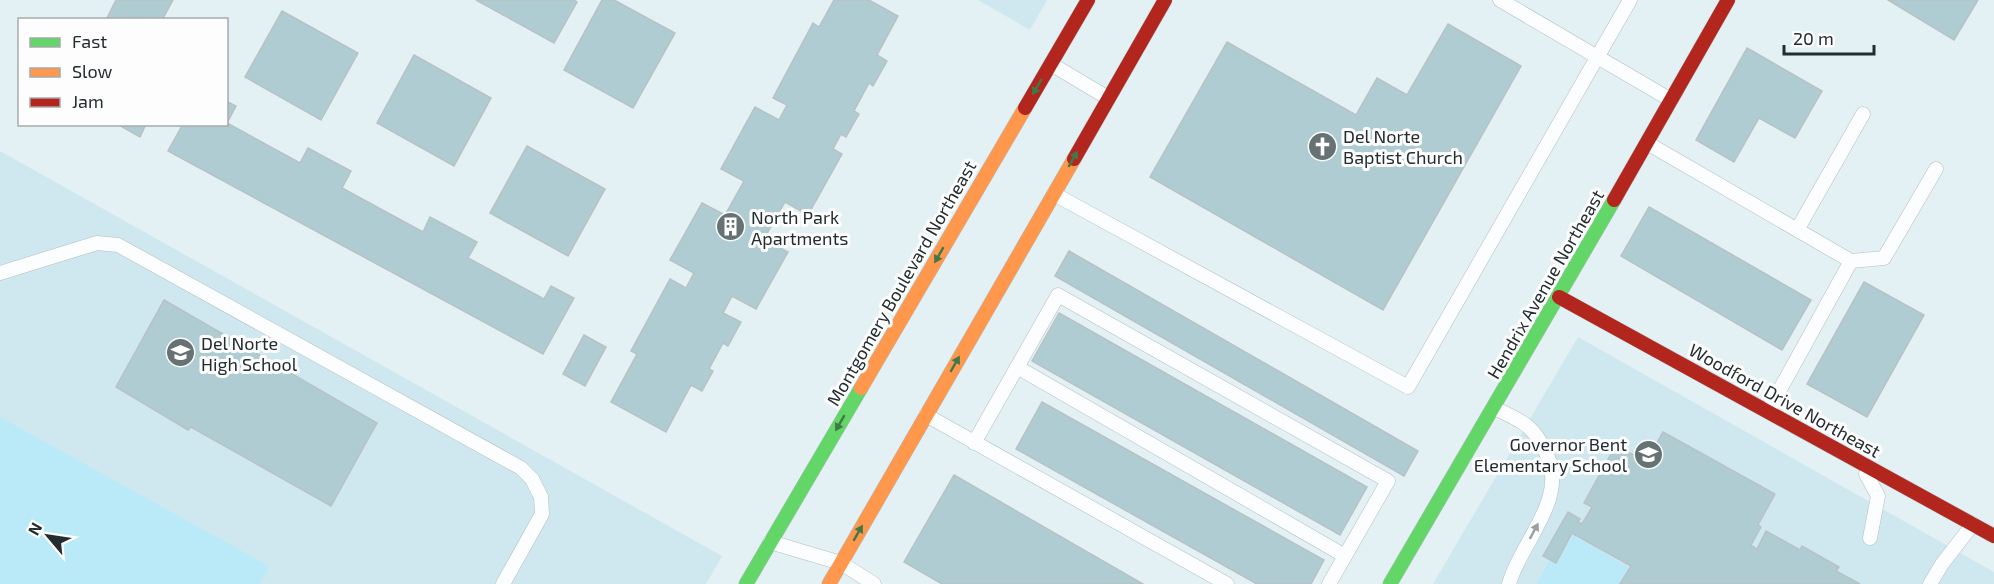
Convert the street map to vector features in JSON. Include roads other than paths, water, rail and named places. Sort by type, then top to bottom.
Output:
[{"type":"main road","name":"Montgomery Boulevard Northeast","points":[[746,584],[1088,0]]},
{"type":"main road","points":[[829,584],[1165,0]]},
{"type":"main road","name":"Hendrix Avenue Northeast","points":[[1390,584],[1559,297],[1728,0]]},
{"type":"main road","name":"Woodford Drive Northeast","points":[[1559,297],[1994,536]]},
{"type":"lane","points":[[1500,0],[1671,100]]},
{"type":"lane","points":[[1053,194],[1408,387],[1630,0]]},
{"type":"lane","points":[[1051,64],[1108,98]]},
{"type":"lane","points":[[1797,230],[1863,114]]},
{"type":"lane","points":[[1647,143],[1851,261],[1884,258],[1936,169]]},
{"type":"lane","points":[[0,273],[97,243],[118,245],[521,468],[532,479],[541,497],[542,514],[503,584]]},
{"type":"lane","points":[[1768,411],[1851,261]]},
{"type":"lane","points":[[974,443],[1058,295],[1389,481],[1329,584]]},
{"type":"lane","points":[[1017,367],[1345,556]]},
{"type":"lane","points":[[1494,408],[1518,419],[1539,435],[1550,462],[1552,489],[1539,521],[1512,573],[1509,584]]},
{"type":"lane","points":[[926,415],[1227,584]]},
{"type":"lane","points":[[1860,462],[1878,496],[1870,538]]},
{"type":"lane","points":[[1930,584],[1942,564],[1973,524]]},
{"type":"lane","points":[[770,542],[841,563],[874,584]]},
{"type":"place","name":"Del Norte Baptist Church","points":[[1322,146]]},
{"type":"place","name":"North Park Apartments","points":[[730,227]]},
{"type":"place","name":"Del Norte High School","points":[[180,353]]},
{"type":"place","name":"Governor Bent Elementary School","points":[[1648,454]]}]
